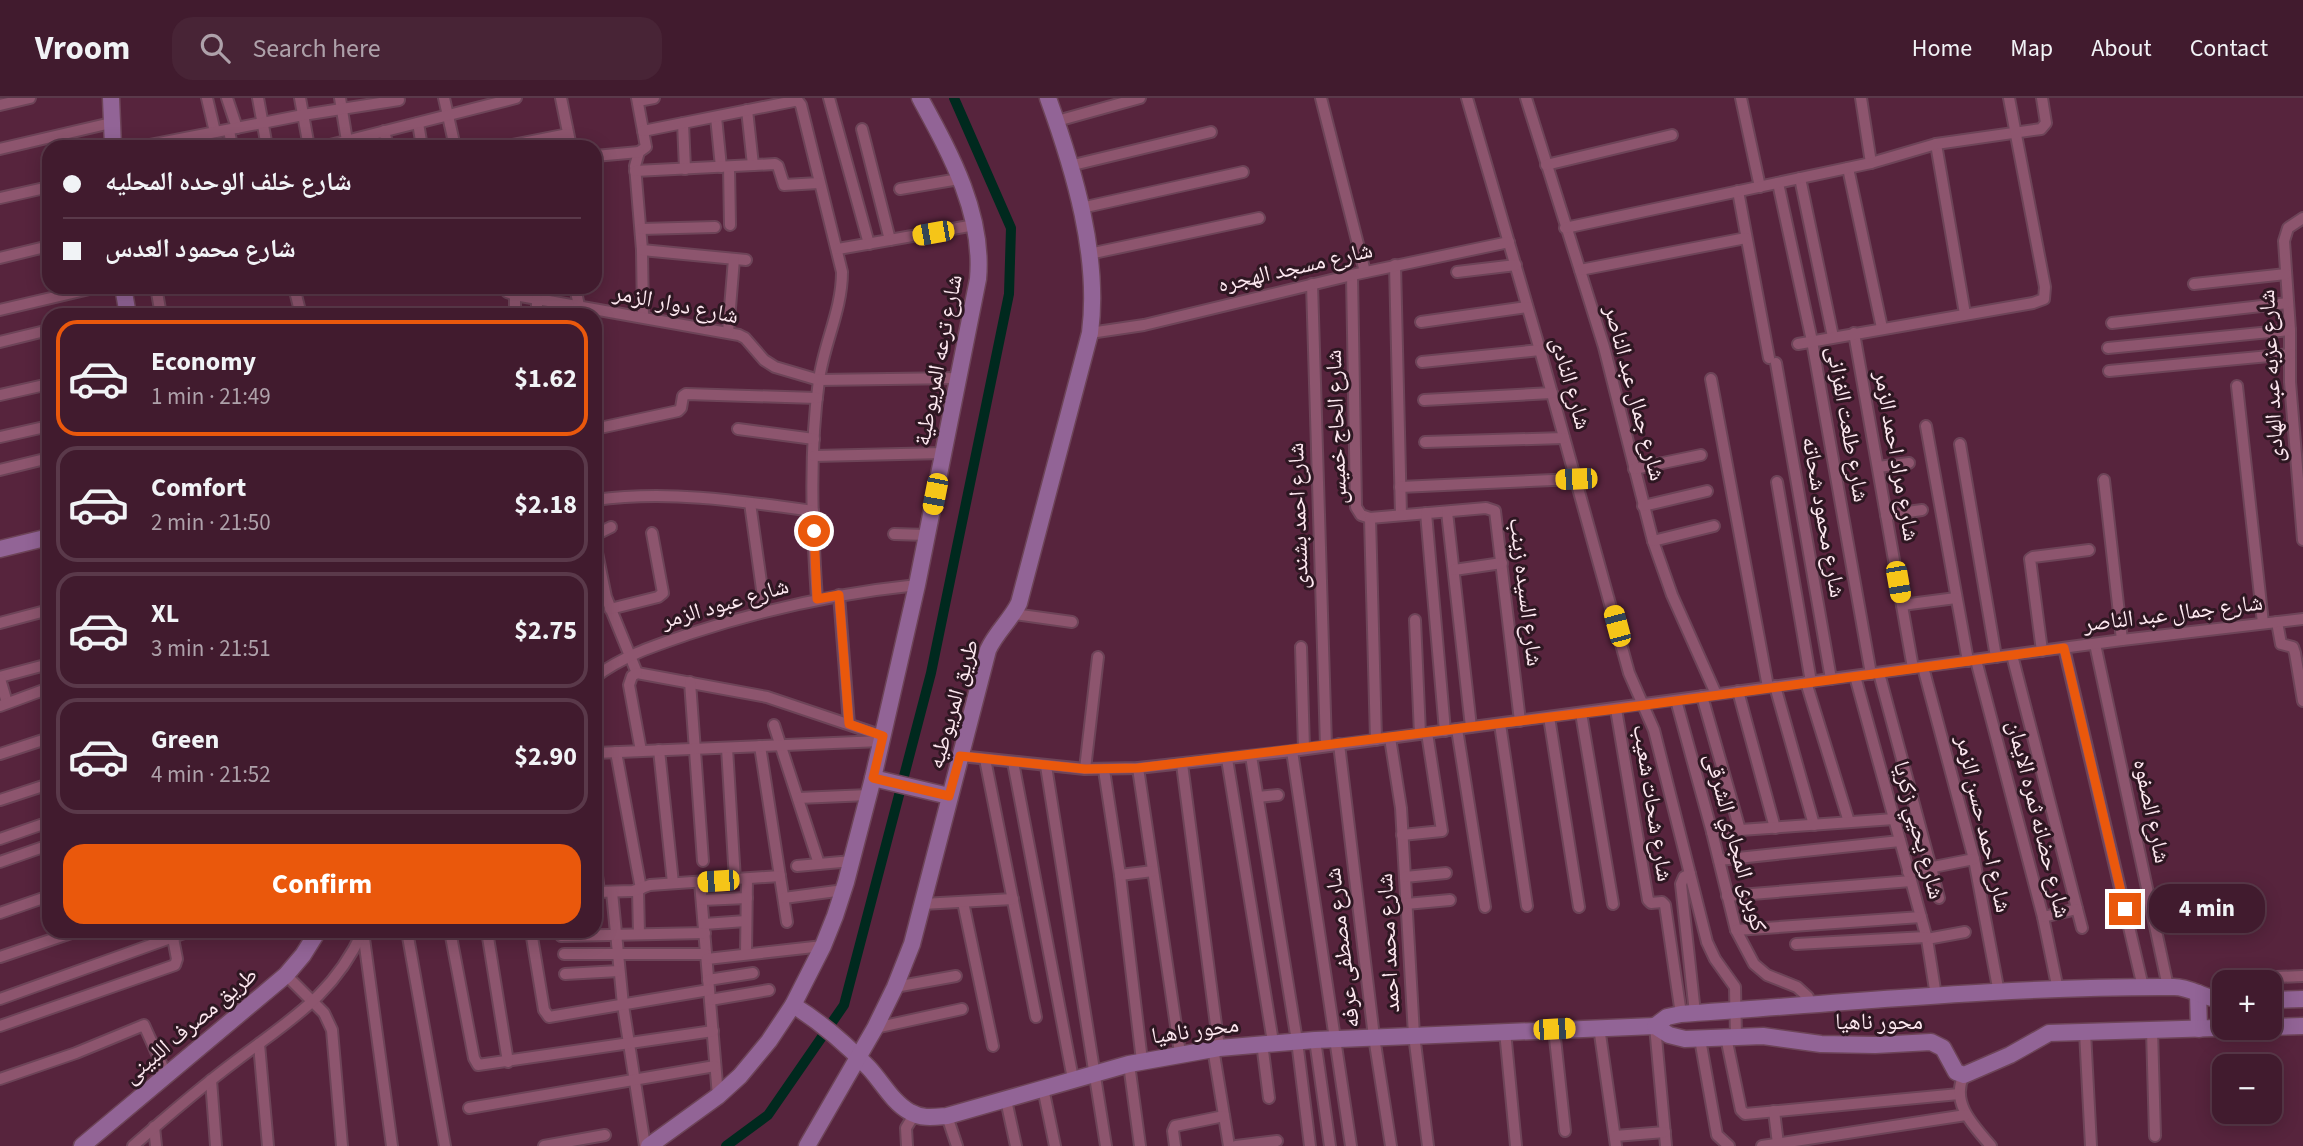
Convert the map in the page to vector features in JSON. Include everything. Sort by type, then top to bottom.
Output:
[{"type":"main road","points":[[111,98],[112,140]]},
{"type":"main road","name":"شارع ترعه المريوطية","points":[[647,1146],[718,1096],[740,1076],[798,1008],[844,890],[869,795],[878,780],[882,738],[917,584],[978,279],[979,255],[975,225],[943,141],[920,98]]},
{"type":"main road","name":"طريق المريوطيه","points":[[807,1146],[875,1028],[912,944],[943,795],[960,756],[988,650],[1014,614],[1026,577],[1090,333],[1090,254],[1081,208],[1048,98]]},
{"type":"main road","points":[[0,549],[42,539]]},
{"type":"main road","points":[[878,780],[943,795]]},
{"type":"main road","name":"طريق مصرف اللبينى","points":[[82,1146],[286,975],[314,938]]},
{"type":"main road","name":"محور ناهيا","points":[[1655,1026],[1667,1017],[1688,1014],[1936,996],[2182,987],[2212,998]]},
{"type":"main road","points":[[2198,993],[2199,1029]]},
{"type":"main road","points":[[2282,1000],[2303,999]]},
{"type":"main road","points":[[798,1008],[830,1030],[859,1057],[899,1104],[914,1115]]},
{"type":"main road","name":"محور ناهيا","points":[[914,1115],[927,1118],[947,1116],[1095,1072],[1216,1048],[1315,1040],[1599,1027],[1655,1026],[1677,1038],[1773,1036],[1821,1044],[1875,1045],[1931,1042],[1943,1048],[1956,1072],[1964,1075]]},
{"type":"main road","points":[[2282,1027],[2303,1026]]},
{"type":"main road","points":[[1964,1075],[2010,1055],[2049,1033],[2212,1028]]},
{"type":"street","points":[[0,104],[30,98]]},
{"type":"street","points":[[206,98],[215,132]]},
{"type":"street","points":[[227,98],[232,140]]},
{"type":"street","points":[[258,98],[266,140]]},
{"type":"street","points":[[300,98],[308,140]]},
{"type":"street","points":[[444,98],[453,140]]},
{"type":"street","points":[[358,140],[384,131],[516,98]]},
{"type":"street","points":[[561,98],[569,140]]},
{"type":"street","points":[[602,155],[639,152],[646,148],[637,100],[654,98]]},
{"type":"street","points":[[829,98],[869,244]]},
{"type":"street","points":[[1056,121],[1140,98]]},
{"type":"street","points":[[1321,98],[1365,272]]},
{"type":"street","name":"شارع النادى","points":[[1467,98],[1510,242],[1629,673],[1648,704],[1710,951],[1735,987],[1737,1010],[1731,1037],[1742,1113],[1774,1111]]},
{"type":"street","name":"شارع جمال عبد الناصر","points":[[1526,98],[1604,347],[1653,541],[1672,595],[1716,694]]},
{"type":"street","points":[[1741,98],[1760,187]]},
{"type":"street","points":[[1861,98],[1871,163]]},
{"type":"street","points":[[1798,344],[2044,299],[2045,287],[2009,98]]},
{"type":"street","points":[[1565,228],[1871,163],[1937,144],[2044,127],[2046,123],[2042,98]]},
{"type":"street","points":[[174,140],[303,115],[341,104],[399,100]]},
{"type":"street","points":[[643,131],[747,110],[760,103],[798,101],[842,272],[841,297],[823,357],[817,398],[813,511],[817,599]]},
{"type":"street","points":[[341,104],[346,140]]},
{"type":"street","points":[[747,110],[753,165]]},
{"type":"street","points":[[716,117],[725,167],[730,225]]},
{"type":"street","points":[[0,149],[111,123]]},
{"type":"street","points":[[418,123],[421,140]]},
{"type":"street","points":[[683,123],[685,169]]},
{"type":"street","points":[[862,129],[890,240]]},
{"type":"street","points":[[384,131],[386,140]]},
{"type":"street","points":[[1069,166],[1210,132]]},
{"type":"street","points":[[538,140],[568,134]]},
{"type":"street","points":[[1546,165],[1672,135]]},
{"type":"street","points":[[1937,144],[1965,314]]},
{"type":"street","points":[[639,152],[635,171],[641,229],[643,317]]},
{"type":"street","points":[[635,171],[777,164],[784,185],[819,183]]},
{"type":"street","points":[[1848,168],[1882,328]]},
{"type":"street","points":[[1081,208],[1243,172]]},
{"type":"street","points":[[1800,178],[1833,337]]},
{"type":"street","points":[[901,189],[959,179]]},
{"type":"street","name":"شارع طلعت الفزانى","points":[[1779,183],[1875,673]]},
{"type":"street","points":[[0,198],[42,189]]},
{"type":"street","name":"شارع محمود شحاته","points":[[1738,191],[1773,360],[1831,679]]},
{"type":"street","points":[[1090,254],[1259,218]]},
{"type":"street","name":"شارع عزبه عبد الهادى","points":[[2303,218],[2293,223],[2285,234],[2290,382],[2303,540]]},
{"type":"street","points":[[838,249],[975,225]]},
{"type":"street","points":[[641,229],[715,227]]},
{"type":"street","points":[[1580,270],[1746,238]]},
{"type":"street","name":"شارع مسجد الهجره","points":[[1090,333],[1144,325],[1395,265],[1510,242]]},
{"type":"street","points":[[0,258],[42,248]]},
{"type":"street","points":[[642,250],[746,260]]},
{"type":"street","points":[[728,332],[734,259]]},
{"type":"street","points":[[1395,265],[1401,515]]},
{"type":"street","points":[[1457,272],[1516,265]]},
{"type":"street","points":[[2194,284],[2286,274]]},
{"type":"street","name":"شارع الحاج خميس","points":[[1352,275],[1356,507],[1361,515],[1370,518],[1376,740]]},
{"type":"street","name":"شارع احمد بشندى","points":[[1312,284],[1326,746]]},
{"type":"street","points":[[0,310],[68,294]]},
{"type":"street","points":[[576,294],[579,306]]},
{"type":"street","points":[[515,295],[515,308]]},
{"type":"street","name":"شارع دوار الزمر","points":[[515,295],[591,308]]},
{"type":"street","points":[[537,299],[537,308]]},
{"type":"street","points":[[2112,323],[2288,303]]},
{"type":"street","points":[[1421,323],[1527,307]]},
{"type":"street","name":"شارع دوار الزمر","points":[[602,310],[728,332],[745,338],[764,360],[775,367],[819,380],[959,378]]},
{"type":"street","points":[[2108,348],[2290,330]]},
{"type":"street","points":[[0,342],[42,332]]},
{"type":"street","name":"شارع مراد احمد الزمر","points":[[1854,333],[1902,605],[1918,667]]},
{"type":"street","points":[[1422,362],[1540,350]]},
{"type":"street","points":[[2109,371],[2290,354]]},
{"type":"street","points":[[1712,379],[1771,687],[1814,825]]},
{"type":"street","points":[[0,395],[42,386]]},
{"type":"street","points":[[2237,386],[2263,623]]},
{"type":"street","points":[[1423,400],[1552,393]]},
{"type":"street","points":[[602,427],[678,411],[684,395],[817,398]]},
{"type":"street","name":"شارع حضانه ثمره الايمان","points":[[1926,426],[1956,598],[2043,917],[2059,990]]},
{"type":"street","points":[[0,437],[42,428]]},
{"type":"street","points":[[738,429],[814,439]]},
{"type":"street","points":[[1426,442],[1564,438]]},
{"type":"street","points":[[1960,444],[1996,657]]},
{"type":"street","points":[[814,456],[944,453]]},
{"type":"street","points":[[1634,469],[1701,455]]},
{"type":"street","points":[[0,470],[42,460]]},
{"type":"street","points":[[1878,467],[1909,463]]},
{"type":"street","points":[[1400,486],[1576,479]]},
{"type":"street","points":[[2104,480],[2122,640]]},
{"type":"street","points":[[1777,482],[1809,682],[1849,822]]},
{"type":"street","points":[[1643,506],[1707,491]]},
{"type":"street","points":[[602,500],[694,497],[813,511]]},
{"type":"street","points":[[750,503],[765,611]]},
{"type":"street","name":"شارع السيده زينب","points":[[1370,518],[1486,508],[1494,510],[1497,515],[1520,721]]},
{"type":"street","points":[[1886,515],[1922,510]]},
{"type":"street","points":[[1447,512],[1471,727]]},
{"type":"street","points":[[1426,513],[1445,731]]},
{"type":"street","points":[[1653,541],[1714,526]]},
{"type":"street","points":[[602,532],[611,527]]},
{"type":"street","points":[[610,609],[663,593],[652,533]]},
{"type":"street","points":[[894,534],[927,535]]},
{"type":"street","points":[[2042,651],[2030,559],[2089,550]]},
{"type":"street","points":[[1454,570],[1502,563]]},
{"type":"street","points":[[602,574],[610,609],[637,673]]},
{"type":"street","name":"شارع عبود الزمر","points":[[602,673],[629,656],[765,611],[839,595],[917,584]]},
{"type":"street","points":[[839,595],[849,724]]},
{"type":"street","points":[[1902,605],[1956,598]]},
{"type":"street","points":[[0,623],[42,612]]},
{"type":"street","points":[[1014,614],[1072,622]]},
{"type":"street","name":"شارع جمال عبد الناصر","points":[[960,756],[1104,770],[1182,764],[1616,709],[2122,640],[2303,619]]},
{"type":"street","points":[[1402,835],[1442,831],[1424,733],[1415,621]]},
{"type":"street","points":[[2277,622],[2281,643],[2290,646],[2295,653],[2303,701]]},
{"type":"street","name":"شارع الصفوه","points":[[2095,644],[2168,987]]},
{"type":"street","points":[[1301,647],[1304,749]]},
{"type":"street","points":[[2064,648],[2143,987]]},
{"type":"street","points":[[2012,655],[2082,928]]},
{"type":"street","points":[[1085,769],[1098,657]]},
{"type":"street","points":[[42,666],[0,678],[4,705],[42,691]]},
{"type":"street","name":"شارع احمد حسن الزمر","points":[[1918,667],[1974,859],[1999,993]]},
{"type":"street","points":[[641,751],[629,685],[632,676],[637,673],[790,703],[882,738]]},
{"type":"street","points":[[1875,673],[1939,898]]},
{"type":"street","name":"شارع يحيي زكريا","points":[[1855,676],[1921,917],[1936,996]]},
{"type":"street","points":[[690,682],[703,861]]},
{"type":"street","points":[[1738,691],[1775,828]]},
{"type":"street","points":[[1702,696],[1740,830]]},
{"type":"street","name":"كوبرى المجاري الشرقى","points":[[1673,700],[1712,832],[1735,930],[1754,964],[1767,975],[1797,986],[1808,997],[1810,1005]]},
{"type":"street","name":"شارع شحات شعيب","points":[[1616,709],[1648,901],[1662,902],[1665,905],[1688,1014]]},
{"type":"street","points":[[1581,713],[1613,904]]},
{"type":"street","points":[[1549,717],[1579,907]]},
{"type":"street","points":[[1500,724],[1527,906]]},
{"type":"street","points":[[774,725],[819,864]]},
{"type":"street","points":[[1457,729],[1485,907]]},
{"type":"street","points":[[602,753],[781,746],[882,738]]},
{"type":"street","name":"شارع محمد احمد","points":[[1390,738],[1397,774],[1402,835],[1414,1035],[1428,1146]]},
{"type":"street","points":[[0,754],[42,740]]},
{"type":"street","name":"شارع مصطفى عرفه","points":[[1339,744],[1374,1037],[1391,1146]]},
{"type":"street","points":[[760,746],[788,922]]},
{"type":"street","points":[[727,747],[735,880]]},
{"type":"street","points":[[659,750],[673,883]]},
{"type":"street","points":[[1292,751],[1351,1146]]},
{"type":"street","points":[[615,752],[639,890],[639,934]]},
{"type":"street","points":[[1251,756],[1297,1041],[1310,1146]]},
{"type":"street","points":[[985,759],[1036,1017]]},
{"type":"street","points":[[1227,759],[1268,1043],[1269,1098]]},
{"type":"street","points":[[1013,762],[1073,1079]]},
{"type":"street","points":[[1182,764],[1229,1146]]},
{"type":"street","points":[[1046,766],[1106,1146]]},
{"type":"street","points":[[1138,768],[1180,1054]]},
{"type":"street","points":[[1104,770],[1120,875],[1140,1146]]},
{"type":"street","points":[[0,800],[42,786]]},
{"type":"street","points":[[1258,797],[1278,794]]},
{"type":"street","points":[[798,798],[869,795]]},
{"type":"street","points":[[1712,832],[1894,819]]},
{"type":"street","points":[[0,839],[42,824]]},
{"type":"street","points":[[1719,860],[1900,841]]},
{"type":"street","points":[[0,862],[42,847]]},
{"type":"street","points":[[1727,896],[1910,877],[1931,867],[1974,859]]},
{"type":"street","points":[[797,866],[852,861]]},
{"type":"street","points":[[1120,875],[1153,872]]},
{"type":"street","points":[[1405,877],[1446,873]]},
{"type":"street","points":[[1688,1014],[1681,884],[1684,877],[1690,874]]},
{"type":"street","points":[[602,892],[639,890],[650,885],[780,876]]},
{"type":"street","points":[[746,954],[747,879]]},
{"type":"street","points":[[700,882],[718,1096]]},
{"type":"street","points":[[784,898],[844,890]]},
{"type":"street","points":[[612,892],[628,1044],[647,1146]]},
{"type":"street","points":[[0,913],[42,898]]},
{"type":"street","points":[[702,901],[747,898]]},
{"type":"street","points":[[922,904],[1013,899]]},
{"type":"street","points":[[1406,904],[1450,900]]},
{"type":"street","points":[[963,902],[993,1046]]},
{"type":"street","points":[[2043,917],[2077,909]]},
{"type":"street","points":[[1735,930],[1921,917]]},
{"type":"street","points":[[602,935],[704,928],[746,921]]},
{"type":"street","points":[[1796,944],[1926,938],[1965,932]]},
{"type":"street","points":[[0,957],[56,938]]},
{"type":"street","points":[[0,999],[173,938],[177,959],[175,965],[0,1026]]},
{"type":"street","points":[[132,1146],[211,1080],[314,1002],[339,974],[360,938]]},
{"type":"street","points":[[364,938],[392,1146]]},
{"type":"street","points":[[408,938],[445,1146]]},
{"type":"street","points":[[451,938],[474,1058],[478,1065],[713,1031]]},
{"type":"street","points":[[488,938],[508,1062]]},
{"type":"street","points":[[532,938],[545,1014],[551,1017],[709,990],[769,990]]},
{"type":"street","points":[[564,954],[706,956],[823,946]]},
{"type":"street","points":[[565,974],[619,971]]},
{"type":"street","points":[[709,990],[753,973]]},
{"type":"street","points":[[286,975],[324,1013],[332,1030],[342,1146]]},
{"type":"street","points":[[2282,976],[2303,975]]},
{"type":"street","points":[[895,987],[956,976]]},
{"type":"street","points":[[875,1028],[962,1009]]},
{"type":"street","points":[[0,1079],[76,1053],[144,1025],[166,1074]]},
{"type":"street","points":[[1655,1026],[1666,1146]]},
{"type":"street","points":[[1599,1027],[1615,1141],[1665,1132]]},
{"type":"street","points":[[1554,1029],[1565,1131]]},
{"type":"street","points":[[2152,1030],[2155,1136]]},
{"type":"street","points":[[1505,1031],[1517,1146]]},
{"type":"street","points":[[2085,1031],[2091,1146]]},
{"type":"street","points":[[1700,1039],[1717,1135],[1730,1146]]},
{"type":"street","points":[[1315,1040],[1330,1146]]},
{"type":"street","points":[[259,1044],[268,1146]]},
{"type":"street","points":[[468,1108],[715,1066]]},
{"type":"street","points":[[1964,1075],[1959,1084],[1959,1094],[1966,1115],[1991,1146]]},
{"type":"street","points":[[211,1080],[216,1146]]},
{"type":"street","points":[[1043,1088],[1055,1146]]},
{"type":"street","points":[[1778,1144],[1774,1111],[1959,1094]]},
{"type":"street","points":[[1006,1100],[1016,1146]]},
{"type":"street","points":[[907,1146],[906,1128],[914,1115]]},
{"type":"street","points":[[1762,1146],[1966,1115]]},
{"type":"street","points":[[947,1116],[957,1146]]},
{"type":"street","points":[[1175,1146],[1175,1125],[1224,1116]]},
{"type":"street","points":[[154,1127],[156,1146]]},
{"type":"street","points":[[1977,1129],[1982,1146]]},
{"type":"street","points":[[544,1146],[605,1135]]},
{"type":"street","points":[[1236,1146],[1277,1142]]},
{"type":"waterway","points":[[726,1146],[768,1115],[844,1005],[931,673],[1009,294],[1011,228],[954,98]]},
{"type":"route","points":[[814,531],[817,599],[839,595],[849,724],[883,736],[873,778],[949,796],[960,756],[1085,769],[1138,768],[1616,709],[2064,648],[2125,909]]}]
